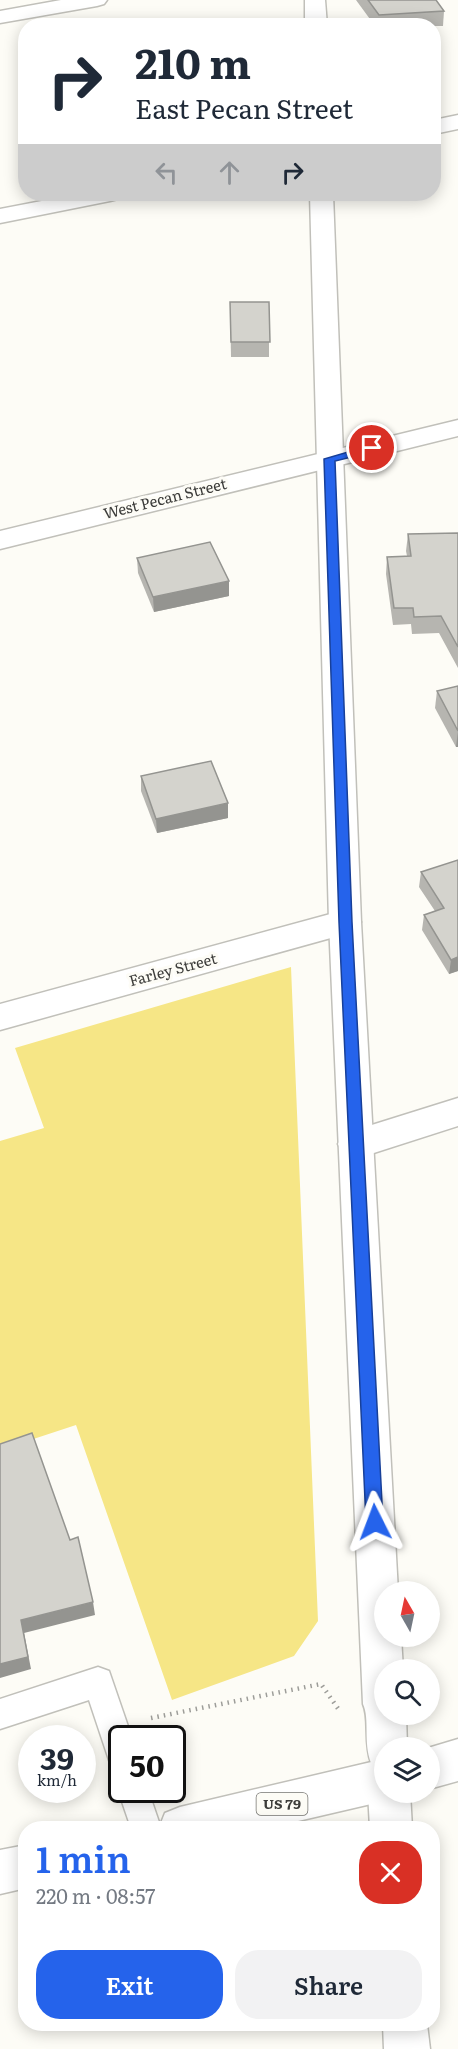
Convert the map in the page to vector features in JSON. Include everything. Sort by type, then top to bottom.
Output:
[{"type":"main road","points":[[0,17],[63,3],[97,0]]},
{"type":"main road","points":[[315,0],[316,18]]},
{"type":"main road","points":[[441,126],[458,122]]},
{"type":"main road","points":[[0,216],[75,201]]},
{"type":"main road","points":[[321,201],[345,922],[382,1659]]},
{"type":"main road","name":"West Pecan Street","points":[[0,540],[458,428]]},
{"type":"main road","name":"Farley Street","points":[[0,1017],[345,922]]},
{"type":"main road","points":[[355,1144],[458,1112]]},
{"type":"main road","points":[[365,1717],[379,1737]]},
{"type":"main road","points":[[440,1765],[458,1760]]},
{"type":"main road","name":"US 79","points":[[210,1821],[374,1782]]},
{"type":"main road","points":[[390,1803],[391,1821]]},
{"type":"main road","points":[[0,1872],[18,1868]]},
{"type":"main road","points":[[406,2031],[407,2049]]},
{"type":"lane","points":[[0,1714],[98,1682],[112,1725]]},
{"type":"lane","points":[[137,1803],[144,1821]]},
{"type":"path","points":[[117,1725],[321,1684],[365,1717]]},
{"type":"shaded area","points":[[291,967],[318,1621],[294,1656],[172,1700],[76,1425],[0,1450],[0,1141],[44,1128],[15,1048]]},
{"type":"building","points":[[368,0],[436,0],[444,11],[379,15]]},
{"type":"building","points":[[230,302],[269,302],[270,342],[231,342]]},
{"type":"building","points":[[458,533],[458,647],[441,616],[414,617],[413,608],[394,608],[387,557],[411,556],[408,534]]},
{"type":"building","points":[[210,542],[229,581],[153,597],[137,558]]},
{"type":"building","points":[[458,686],[458,731],[437,691]]},
{"type":"building","points":[[211,761],[228,803],[156,819],[141,776]]},
{"type":"building","points":[[458,860],[458,957],[451,960],[424,915],[444,908],[421,872]]},
{"type":"building","points":[[32,1433],[70,1540],[78,1537],[93,1602],[21,1620],[28,1657],[0,1664],[0,1444]]},
{"type":"route","points":[[372,448],[330,459],[345,922],[375,1522]]}]
